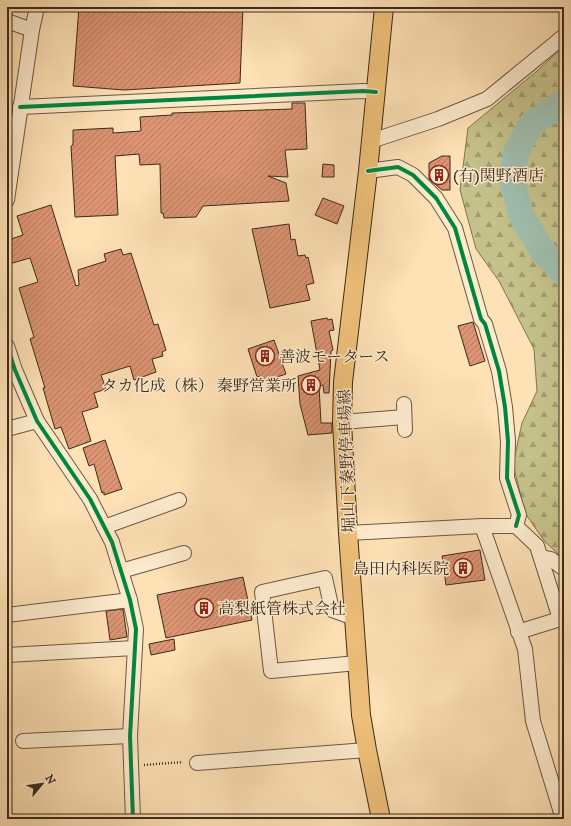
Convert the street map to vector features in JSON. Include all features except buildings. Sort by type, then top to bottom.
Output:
[{"type":"main road","name":"堀山下秦野停車場線","points":[[382,819],[361,715],[342,422],[344,382],[368,172],[384,7]]},
{"type":"street","points":[[7,200],[20,107],[37,7]]},
{"type":"street","points":[[7,21],[32,30]]},
{"type":"street","points":[[371,141],[438,119],[487,99],[564,36]]},
{"type":"street","points":[[20,107],[363,91],[376,92]]},
{"type":"street","points":[[368,172],[398,167],[413,175],[436,198],[455,228],[481,319],[485,324],[499,371],[508,434],[507,478],[519,515],[516,526]]},
{"type":"street","points":[[7,346],[15,370],[37,420],[90,500],[112,542],[130,600],[136,629],[130,736],[133,819]]},
{"type":"street","points":[[342,422],[404,417]]},
{"type":"street","points":[[7,429],[37,420]]},
{"type":"street","points":[[104,527],[179,500]]},
{"type":"street","points":[[482,526],[525,649],[533,721],[563,819]]},
{"type":"street","points":[[348,533],[482,526],[516,526],[537,546],[560,619],[518,632]]},
{"type":"street","points":[[121,571],[184,553]]},
{"type":"street","points":[[541,557],[551,559],[564,569]]},
{"type":"street","points":[[354,618],[332,610],[325,578],[262,592],[271,671],[357,663]]},
{"type":"street","points":[[7,615],[130,600]]},
{"type":"street","points":[[7,655],[135,648]]},
{"type":"street","points":[[23,741],[130,736]]},
{"type":"street","points":[[193,762],[367,750]]},
{"type":"path","points":[[132,766],[193,762]]},
{"type":"green space","points":[[564,46],[564,559],[545,542],[525,513],[513,464],[522,423],[537,391],[534,349],[499,281],[476,249],[460,190],[468,128],[537,71]]},
{"type":"waterway","points":[[564,102],[531,124],[516,152],[512,180],[521,215],[542,250],[564,274]]},
{"type":"cycle path","points":[[20,107],[363,91],[376,92]]},
{"type":"cycle path","points":[[368,171],[398,167],[413,175],[436,198],[455,228],[481,319],[485,324],[499,371],[505,407],[508,441],[507,478],[519,515],[516,526]]},
{"type":"cycle path","points":[[7,346],[15,370],[37,421],[90,499],[112,542],[130,600],[136,629],[130,736],[133,819]]},
{"type":"place","name":"(有)関野酒店","points":[[439,175]]},
{"type":"place","name":"善波モータース","points":[[265,356]]},
{"type":"place","name":"タカ化成（株） 秦野営業所","points":[[311,385]]},
{"type":"place","name":"島田内科医院","points":[[463,568]]},
{"type":"place","name":"高梨紙管株式会社","points":[[204,608]]}]
